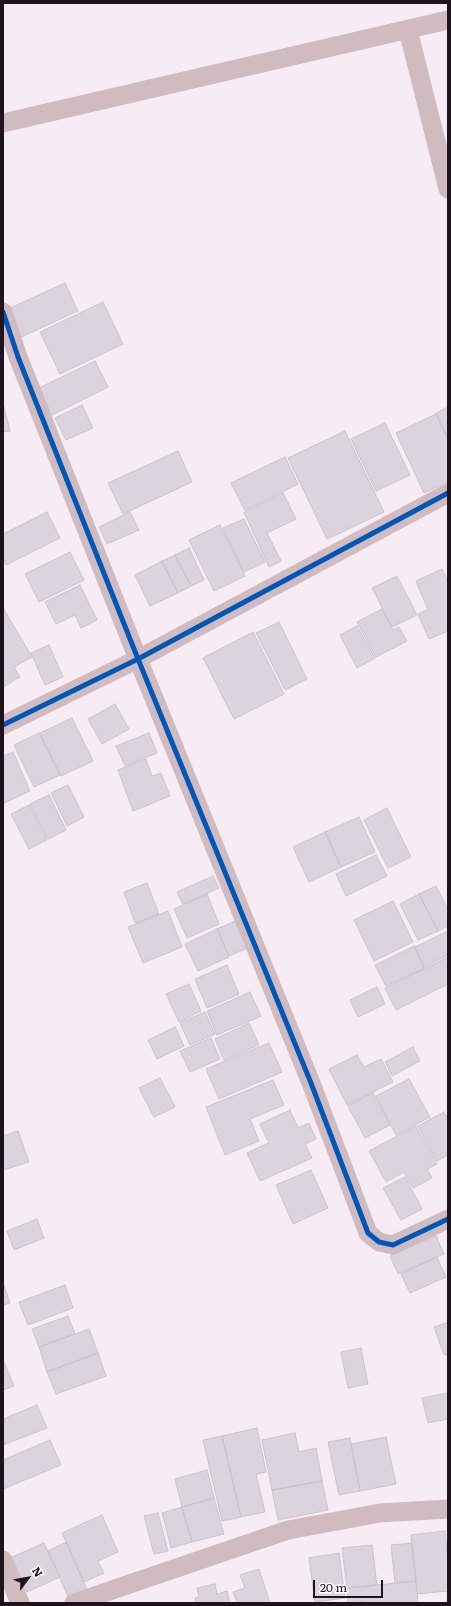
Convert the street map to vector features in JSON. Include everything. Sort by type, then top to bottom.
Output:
[{"type":"street","points":[[3,123],[448,20]]},
{"type":"street","points":[[408,30],[448,189]]},
{"type":"street","points":[[3,312],[18,356],[138,659],[312,1083],[368,1234],[379,1242],[393,1245],[448,1219]]},
{"type":"street","points":[[3,725],[138,659],[448,493]]},
{"type":"street","points":[[74,1603],[288,1530],[380,1513],[448,1509]]},
{"type":"street","points":[[3,1560],[20,1603]]},
{"type":"building","points":[[65,283],[78,311],[19,338],[6,310]]},
{"type":"building","points":[[103,302],[123,344],[60,374],[40,332]]},
{"type":"building","points":[[95,361],[108,387],[52,415],[39,388]]},
{"type":"building","points":[[3,403],[10,431],[3,432]]},
{"type":"building","points":[[82,405],[93,428],[66,440],[55,418]]},
{"type":"building","points":[[448,407],[448,438],[436,413]]},
{"type":"building","points":[[436,414],[448,440],[448,482],[424,493],[396,433]]},
{"type":"building","points":[[385,423],[410,475],[376,491],[351,439]]},
{"type":"building","points":[[345,431],[384,512],[327,539],[288,458]]},
{"type":"building","points":[[178,451],[192,482],[123,514],[108,483]]},
{"type":"building","points":[[285,457],[298,484],[245,510],[231,483]]},
{"type":"building","points":[[283,493],[296,519],[267,533],[281,561],[269,567],[244,512]]},
{"type":"building","points":[[47,512],[60,538],[6,565],[3,558],[3,534]]},
{"type":"building","points":[[130,512],[139,530],[107,544],[99,527]]},
{"type":"building","points":[[244,519],[265,562],[244,572],[223,528]]},
{"type":"building","points":[[220,525],[245,576],[214,591],[189,540]]},
{"type":"building","points":[[189,548],[204,580],[191,586],[175,555]]},
{"type":"building","points":[[70,552],[84,580],[39,602],[25,574]]},
{"type":"building","points":[[175,555],[191,586],[178,593],[162,561]]},
{"type":"building","points":[[162,561],[178,593],[150,606],[135,575]]},
{"type":"building","points":[[442,569],[448,582],[448,631],[429,639],[418,614],[428,610],[416,581]]},
{"type":"building","points":[[397,576],[417,615],[392,627],[372,588]]},
{"type":"building","points":[[80,585],[97,620],[81,628],[75,615],[56,624],[45,602]]},
{"type":"building","points":[[3,608],[32,657],[14,667],[20,677],[3,687]]},
{"type":"building","points":[[382,609],[393,630],[399,627],[407,641],[376,657],[357,622]]},
{"type":"building","points":[[279,622],[307,679],[285,690],[256,633]]},
{"type":"building","points":[[357,626],[375,658],[357,668],[340,635]]},
{"type":"building","points":[[253,632],[284,694],[234,719],[203,658]]},
{"type":"building","points":[[49,645],[63,677],[45,685],[31,653]]},
{"type":"building","points":[[115,704],[129,729],[102,744],[88,719]]},
{"type":"building","points":[[72,718],[93,761],[61,776],[40,733]]},
{"type":"building","points":[[39,733],[60,775],[34,787],[14,745]]},
{"type":"building","points":[[149,733],[157,753],[125,766],[116,746]]},
{"type":"building","points":[[13,752],[30,791],[4,803],[3,756]]},
{"type":"building","points":[[146,759],[152,776],[161,773],[170,796],[133,811],[118,770]]},
{"type":"building","points":[[68,785],[84,817],[67,826],[51,793]]},
{"type":"building","points":[[49,795],[66,830],[48,839],[30,804]]},
{"type":"building","points":[[29,805],[47,840],[29,849],[11,814]]},
{"type":"building","points":[[387,808],[411,857],[388,868],[364,820]]},
{"type":"building","points":[[359,817],[375,852],[341,867],[325,832]]},
{"type":"building","points":[[325,832],[341,867],[309,882],[293,847]]},
{"type":"building","points":[[376,855],[387,876],[346,896],[336,874]]},
{"type":"building","points":[[213,876],[219,888],[183,904],[177,892]]},
{"type":"building","points":[[147,883],[159,914],[135,923],[124,892]]},
{"type":"building","points":[[436,886],[448,910],[448,926],[438,931],[419,894]]},
{"type":"building","points":[[207,894],[219,924],[187,938],[174,909]]},
{"type":"building","points":[[419,894],[438,931],[418,940],[400,904]]},
{"type":"building","points":[[393,901],[413,942],[374,961],[354,920]]},
{"type":"building","points":[[168,911],[182,947],[143,963],[128,927]]},
{"type":"building","points":[[238,920],[250,947],[229,956],[217,929]]},
{"type":"building","points":[[217,929],[229,957],[198,971],[185,944]]},
{"type":"building","points":[[448,931],[448,955],[424,967],[415,947]]},
{"type":"building","points":[[414,946],[424,968],[386,986],[375,965]]},
{"type":"building","points":[[448,957],[448,984],[396,1010],[385,988]]},
{"type":"building","points":[[227,965],[239,994],[207,1008],[195,979]]},
{"type":"building","points":[[189,984],[201,1011],[179,1022],[166,994]]},
{"type":"building","points":[[377,987],[385,1004],[358,1017],[350,1000]]},
{"type":"building","points":[[250,992],[261,1016],[217,1035],[207,1011]]},
{"type":"building","points":[[205,1012],[215,1034],[190,1045],[180,1023]]},
{"type":"building","points":[[249,1023],[259,1045],[224,1060],[215,1039]]},
{"type":"building","points":[[175,1027],[184,1046],[157,1059],[148,1040]]},
{"type":"building","points":[[211,1038],[220,1059],[190,1072],[180,1051]]},
{"type":"building","points":[[269,1043],[282,1072],[219,1099],[206,1069]]},
{"type":"building","points":[[413,1047],[420,1061],[392,1076],[385,1062]]},
{"type":"building","points":[[357,1055],[364,1067],[381,1059],[393,1082],[347,1105],[329,1069]]},
{"type":"building","points":[[160,1078],[175,1107],[154,1117],[139,1088]]},
{"type":"building","points":[[409,1079],[430,1117],[396,1135],[376,1096]]},
{"type":"building","points":[[273,1080],[284,1105],[250,1119],[259,1141],[225,1155],[206,1107]]},
{"type":"building","points":[[373,1093],[390,1125],[365,1138],[348,1106]]},
{"type":"building","points":[[290,1110],[298,1128],[309,1123],[316,1139],[305,1144],[312,1158],[260,1181],[247,1153],[269,1143],[260,1124]]},
{"type":"building","points":[[444,1112],[448,1119],[448,1155],[437,1161],[418,1126]]},
{"type":"building","points":[[416,1126],[437,1164],[427,1169],[432,1178],[413,1188],[404,1172],[386,1182],[369,1151]]},
{"type":"building","points":[[18,1131],[29,1162],[3,1170],[3,1136]]},
{"type":"building","points":[[311,1170],[328,1208],[293,1224],[276,1185]]},
{"type":"building","points":[[405,1177],[422,1209],[401,1220],[383,1188]]},
{"type":"building","points":[[37,1219],[44,1238],[14,1250],[7,1231]]},
{"type":"building","points":[[436,1236],[444,1254],[398,1274],[390,1256]]},
{"type":"building","points":[[437,1257],[446,1277],[410,1293],[401,1274]]},
{"type":"building","points":[[3,1282],[10,1303],[3,1305]]},
{"type":"building","points":[[65,1285],[73,1308],[28,1325],[19,1302]]},
{"type":"building","points":[[68,1316],[75,1334],[39,1347],[32,1329]]},
{"type":"building","points":[[448,1322],[448,1354],[444,1355],[434,1327]]},
{"type":"building","points":[[89,1329],[98,1353],[47,1372],[39,1347]]},
{"type":"building","points":[[361,1348],[368,1384],[348,1388],[341,1352]]},
{"type":"building","points":[[98,1353],[106,1376],[56,1394],[47,1372]]},
{"type":"building","points":[[3,1362],[14,1386],[3,1390]]},
{"type":"building","points":[[448,1393],[448,1419],[428,1423],[422,1398]]},
{"type":"building","points":[[37,1405],[47,1428],[3,1445],[3,1419]]},
{"type":"building","points":[[257,1428],[266,1472],[256,1474],[265,1512],[241,1517],[222,1436]]},
{"type":"building","points":[[295,1433],[299,1452],[316,1448],[322,1481],[272,1490],[262,1440]]},
{"type":"building","points":[[222,1436],[241,1517],[222,1521],[203,1440]]},
{"type":"building","points":[[386,1437],[396,1484],[360,1491],[351,1444]]},
{"type":"building","points":[[350,1438],[360,1491],[339,1495],[328,1442]]},
{"type":"building","points":[[50,1440],[61,1465],[3,1489],[3,1460]]},
{"type":"building","points":[[207,1470],[214,1498],[182,1507],[175,1479]]},
{"type":"building","points":[[322,1481],[328,1510],[278,1520],[272,1490]]},
{"type":"building","points":[[214,1498],[224,1534],[192,1542],[182,1507]]},
{"type":"building","points":[[182,1507],[192,1542],[171,1548],[162,1513]]},
{"type":"building","points":[[158,1513],[168,1551],[154,1554],[144,1516]]},
{"type":"building","points":[[102,1515],[118,1552],[98,1561],[104,1573],[84,1582],[62,1533]]},
{"type":"building","points":[[445,1531],[448,1560],[448,1591],[417,1594],[411,1535]]},
{"type":"building","points":[[66,1542],[87,1590],[69,1599],[48,1551]]},
{"type":"building","points":[[44,1543],[60,1577],[27,1592],[12,1557]]},
{"type":"building","points":[[412,1543],[416,1581],[395,1583],[391,1545]]},
{"type":"building","points":[[372,1545],[377,1585],[347,1588],[342,1548]]},
{"type":"building","points":[[339,1553],[345,1598],[315,1602],[309,1558]]},
{"type":"building","points":[[259,1569],[270,1603],[237,1603],[233,1592],[245,1588],[240,1575]]},
{"type":"building","points":[[416,1581],[418,1603],[365,1603],[365,1601],[348,1603],[347,1588]]},
{"type":"building","points":[[215,1584],[217,1594],[227,1591],[230,1603],[196,1603],[195,1598],[199,1597],[197,1588]]},
{"type":"cycle path","points":[[3,312],[18,357],[138,659],[311,1083],[368,1233],[379,1242],[393,1245],[448,1219]]},
{"type":"cycle path","points":[[3,725],[138,659],[448,493]]}]
